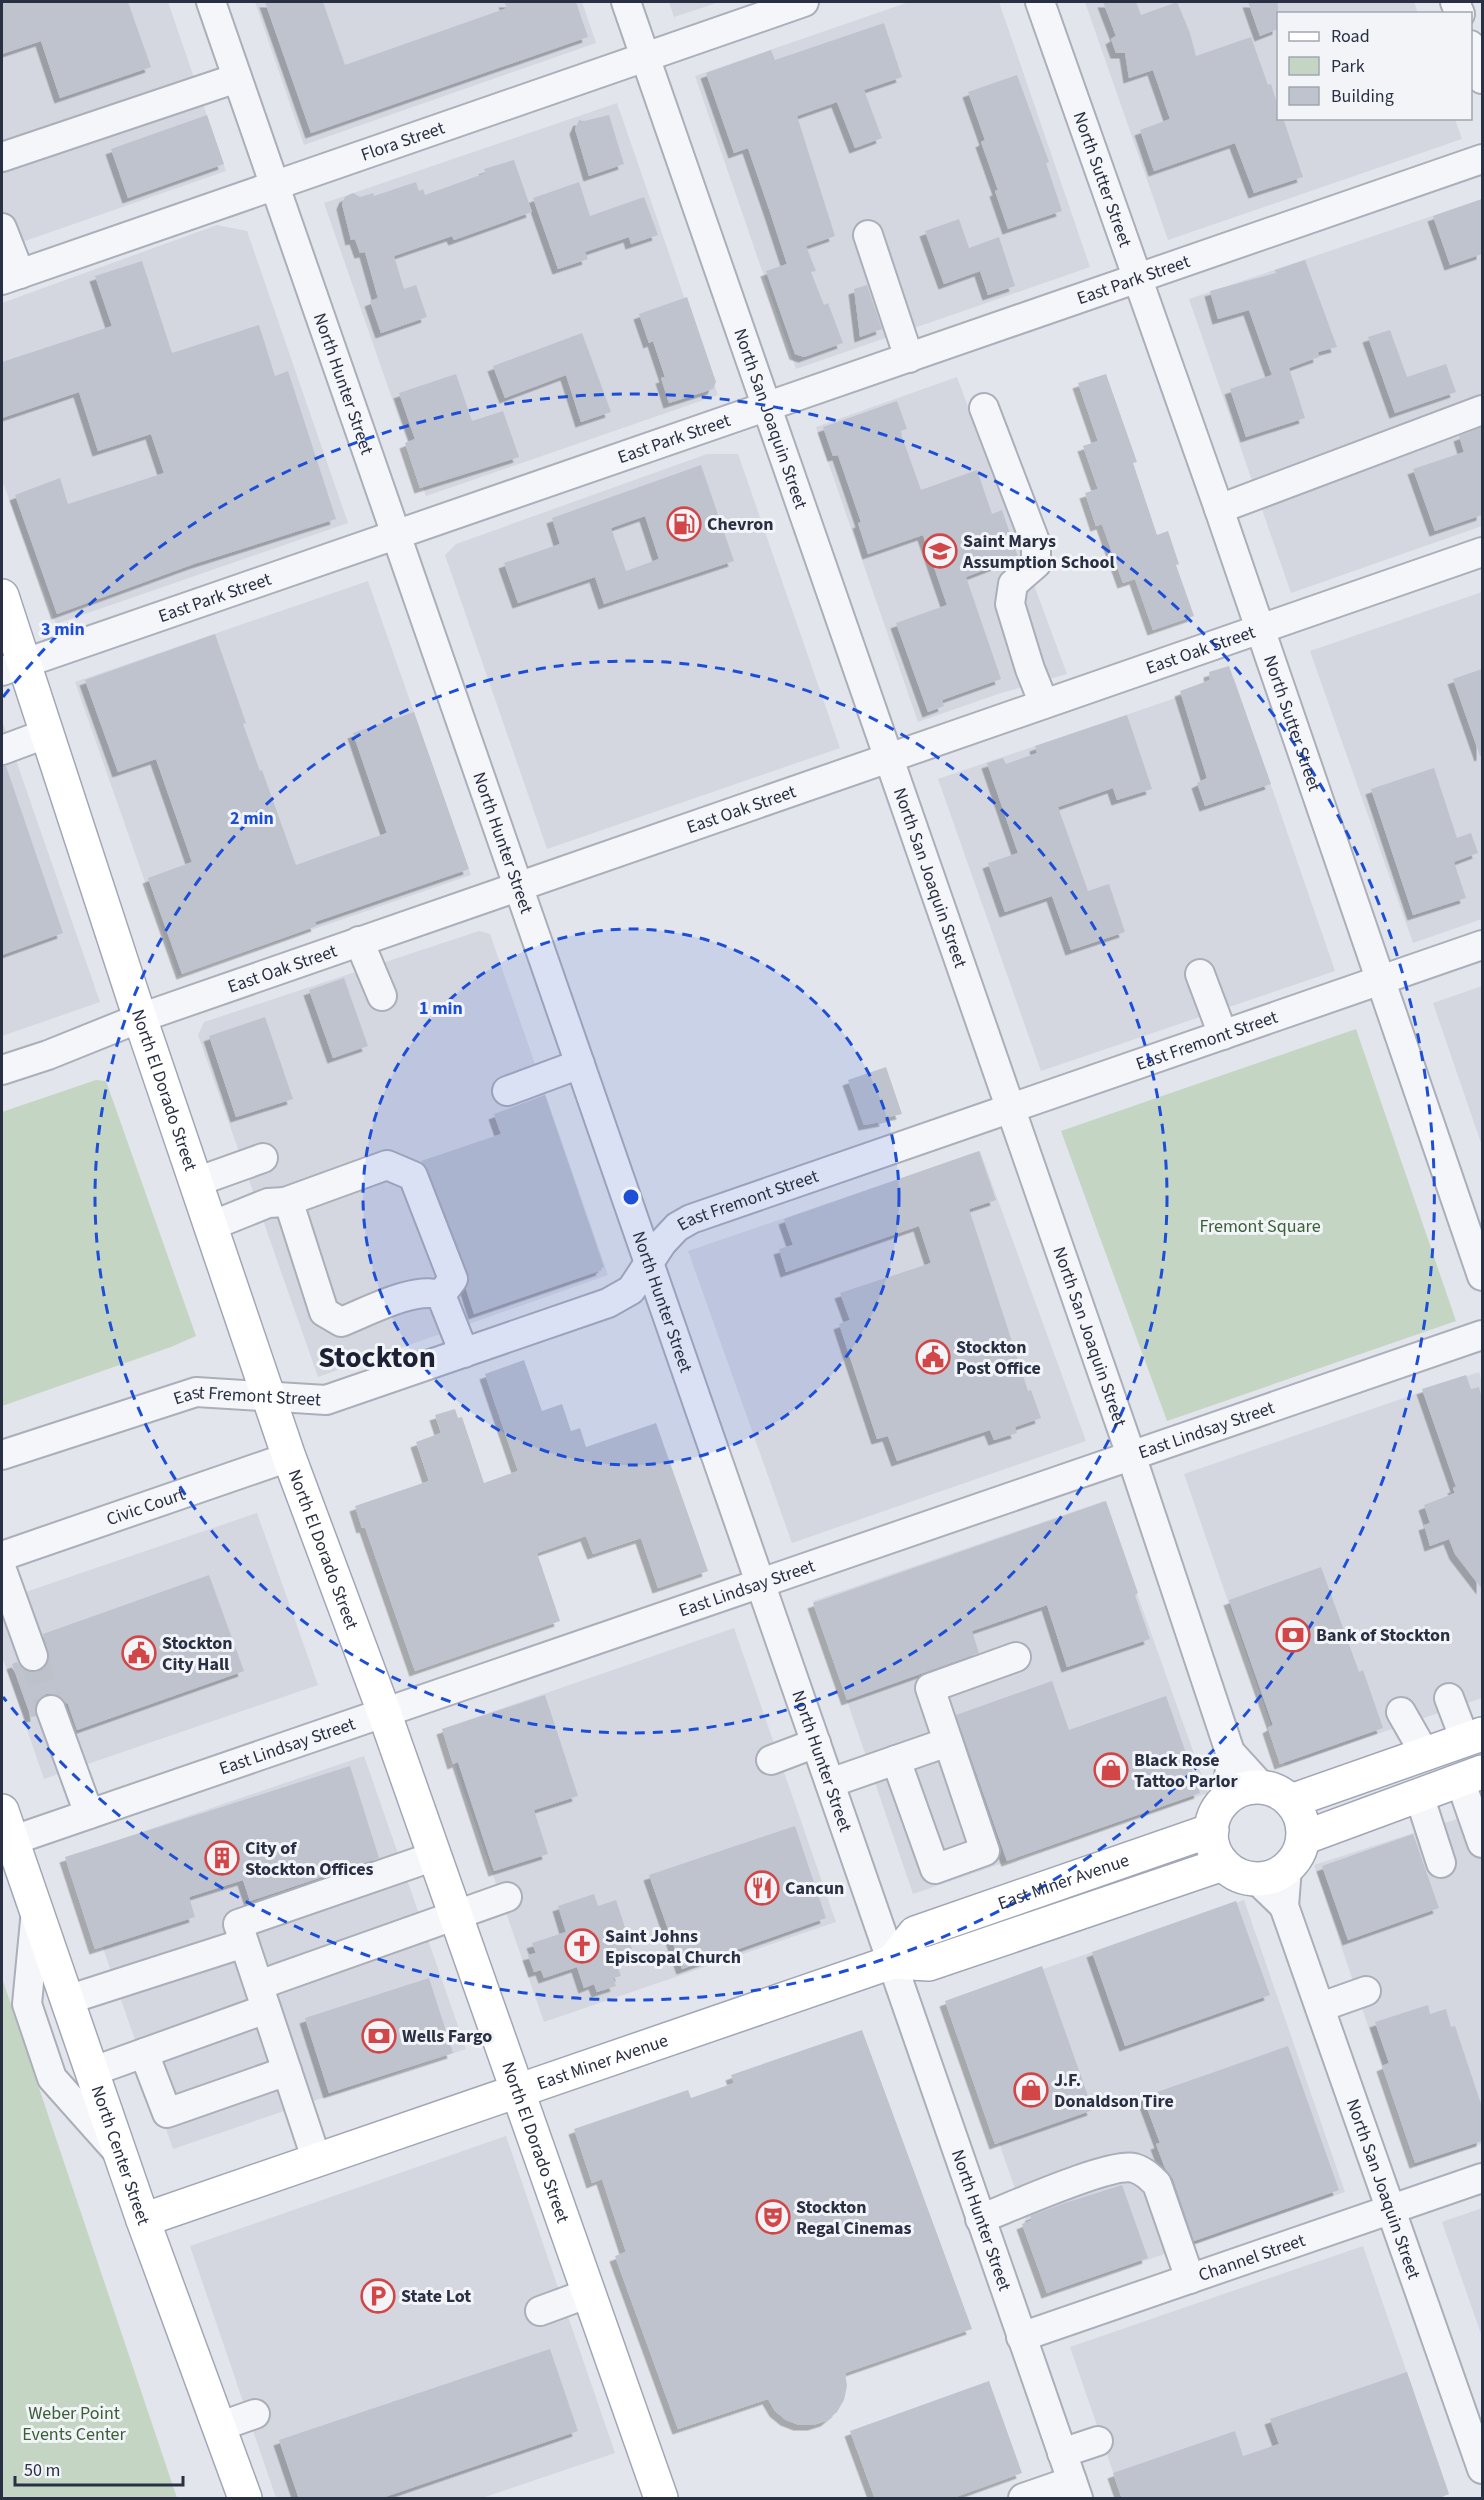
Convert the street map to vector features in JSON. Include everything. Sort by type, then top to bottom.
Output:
[{"type":"main road","name":"North El Dorado Street","points":[[2,596],[13,667],[48,733],[140,1018],[289,1457],[384,1712],[661,2499]]},
{"type":"main road","points":[[1304,1838],[1377,1811],[1474,1737]]},
{"type":"main road","points":[[1291,1802],[1422,1775],[1471,1776]]},
{"type":"main road","points":[[1262,1787],[1276,1791],[1291,1802],[1303,1824],[1304,1838],[1299,1852],[1287,1868],[1265,1878],[1255,1878],[1236,1873],[1223,1864],[1215,1851],[1212,1830],[1213,1819],[1220,1805],[1232,1794],[1246,1788],[1262,1787]]},
{"type":"main road","name":"North Center Street","points":[[6,1826],[143,2220],[245,2499]]},
{"type":"main road","name":"East Miner Avenue","points":[[892,1962],[919,1931],[1212,1830]]},
{"type":"main road","name":"East Miner Avenue","points":[[143,2220],[892,1962],[927,1965],[1223,1864]]},
{"type":"street","name":"North Hunter Street","points":[[211,2],[1075,2490]]},
{"type":"street","name":"North San Joaquin Street","points":[[626,2],[765,408],[1131,1455],[1231,1756],[1227,1799]]},
{"type":"street","name":"Flora Street","points":[[11,277],[804,2]]},
{"type":"street","name":"North Sutter Street","points":[[1040,2],[1219,509],[1482,1276]]},
{"type":"street","points":[[1472,51],[1482,79]]},
{"type":"street","points":[[2,157],[237,78]]},
{"type":"street","name":"East Park Street","points":[[13,667],[1482,159]]},
{"type":"street","points":[[2,228],[11,277]]},
{"type":"street","points":[[868,236],[909,358]]},
{"type":"street","points":[[984,408],[1036,544],[1036,564],[1013,584],[1011,603],[1030,669],[1044,704]]},
{"type":"street","points":[[1219,509],[1482,410]]},
{"type":"street","name":"East Oak Street","points":[[2,1070],[48,1055],[140,1018],[1482,552]]},
{"type":"street","points":[[2,750],[48,733]]},
{"type":"street","points":[[359,942],[382,996]]},
{"type":"street","name":"East Fremont Street","points":[[2,1455],[196,1392],[326,1400],[464,1353],[608,1303],[631,1290],[648,1261],[677,1227],[691,1219],[1482,945]]},
{"type":"street","points":[[1200,974],[1223,1035]]},
{"type":"street","points":[[507,1091],[580,1064]]},
{"type":"street","points":[[196,1182],[263,1158]]},
{"type":"street","points":[[211,1226],[268,1203],[285,1202],[387,1165],[413,1176],[453,1279],[441,1295]]},
{"type":"street","points":[[285,1202],[290,1206],[324,1311],[330,1317],[341,1322],[416,1293],[432,1292],[441,1295],[464,1353]]},
{"type":"street","name":"East Lindsay Street","points":[[6,1826],[89,1814],[1482,1335]]},
{"type":"street","name":"Civic Court","points":[[2,1556],[289,1457]]},
{"type":"street","points":[[2,1570],[33,1656]]},
{"type":"street","points":[[896,1760],[935,1869],[985,1851],[930,1688],[1016,1657]]},
{"type":"street","points":[[1449,1698],[1474,1737]]},
{"type":"street","points":[[51,1710],[89,1814]]},
{"type":"street","points":[[1401,1712],[1422,1775],[1441,1863]]},
{"type":"street","points":[[830,1783],[948,1742]]},
{"type":"street","points":[[771,1760],[816,1743]]},
{"type":"street","name":"North San Joaquin Street","points":[[1231,1756],[1262,1787]]},
{"type":"street","points":[[1471,1776],[1482,1843]]},
{"type":"street","points":[[317,2161],[238,1924],[435,1856]]},
{"type":"street","name":"North San Joaquin Street","points":[[1287,1868],[1284,1906],[1393,2209],[1482,2469]]},
{"type":"street","name":"North San Joaquin Street","points":[[1255,1878],[1284,1906]]},
{"type":"street","points":[[91,2072],[144,2053],[262,1997],[507,1897]]},
{"type":"street","points":[[36,1910],[27,2004],[52,2078],[121,2155]]},
{"type":"street","points":[[67,2000],[244,1943]]},
{"type":"street","points":[[1321,2007],[1366,1991]]},
{"type":"street","points":[[144,2053],[167,2113],[287,2072]]},
{"type":"street","points":[[980,2219],[1107,2170],[1132,2168],[1145,2173],[1156,2184],[1190,2279]]},
{"type":"street","name":"Channel Street","points":[[1021,2337],[1482,2178]]},
{"type":"street","points":[[540,2311],[589,2294]]},
{"type":"street","points":[[218,2427],[255,2414]]},
{"type":"street","points":[[1062,2452],[1098,2441]]},
{"type":"street","points":[[1023,2499],[1075,2490]]},
{"type":"shaded area","points":[[2,2],[168,2],[226,171],[2,249]]},
{"type":"shaded area","points":[[255,2],[582,2],[596,43],[304,145]]},
{"type":"shaded area","points":[[669,2],[720,2],[674,17]]},
{"type":"shaded area","points":[[909,2],[999,2],[1090,267],[796,369],[695,76]]},
{"type":"shaded area","points":[[1085,2],[1414,2],[1418,12],[1277,12],[1277,120],[1455,120],[1462,139],[1168,240]]},
{"type":"shaded area","points":[[617,103],[718,395],[426,496],[324,203]]},
{"type":"shaded area","points":[[1482,199],[1482,526],[1291,593],[1189,299]]},
{"type":"shaded area","points":[[217,225],[247,231],[348,523],[56,624],[2,480],[2,303]]},
{"type":"shaded area","name":"Saint Marys Assumption School","points":[[957,377],[1067,674],[998,694],[918,722],[816,427]]},
{"type":"shaded area","points":[[707,454],[738,454],[840,748],[547,849],[445,555],[456,544]]},
{"type":"shaded area","points":[[368,581],[471,875],[178,976],[75,682]]},
{"type":"shaded area","points":[[1482,592],[1482,919],[1413,943],[1310,651]]},
{"type":"shaded area","points":[[1234,678],[1335,971],[1041,1071],[938,779]]},
{"type":"shaded area","points":[[2,720],[100,1002],[2,1036]]},
{"type":"shaded area","points":[[479,931],[490,934],[608,1275],[318,1377],[198,1035],[204,1022]]},
{"type":"shaded area","points":[[1482,986],[1482,1146],[1433,1003]]},
{"type":"shaded area","points":[[980,1151],[1086,1441],[792,1543],[688,1251]]},
{"type":"shaded area","points":[[1479,1372],[1482,1383],[1482,1698],[1285,1766],[1184,1474]]},
{"type":"shaded area","points":[[1104,1501],[1208,1793],[913,1894],[813,1601]]},
{"type":"shaded area","points":[[257,1513],[318,1685],[44,1779],[2,1656],[2,1600]]},
{"type":"shaded area","points":[[734,1628],[836,1922],[544,2022],[442,1729]]},
{"type":"shaded area","points":[[364,1756],[466,2049],[173,2149],[71,1856]]},
{"type":"shaded area","points":[[1482,1811],[1482,2144],[1415,2166],[1314,1865]]},
{"type":"shaded area","points":[[1244,1900],[1345,2192],[1051,2293],[950,2001]]},
{"type":"shaded area","points":[[506,2136],[615,2453],[482,2498],[276,2498],[190,2246]]},
{"type":"shaded area","points":[[1482,2208],[1482,2337],[1442,2222]]},
{"type":"shaded area","points":[[1363,2246],[1449,2494],[1437,2498],[1122,2498],[1070,2347]]},
{"type":"green space","name":"Fremont Square","points":[[1356,1029],[1456,1321],[1167,1421],[1061,1131]]},
{"type":"green space","points":[[96,1080],[106,1081],[196,1336],[171,1347],[2,1406],[2,1112]]},
{"type":"green space","name":"Weber Point Events Center","points":[[2,1978],[177,2498],[2,2498]]},
{"type":"building","points":[[2,2],[128,2],[151,67],[60,98],[41,41],[2,54]]},
{"type":"building","points":[[265,2],[323,2],[345,65],[507,8],[504,2],[576,2],[588,37],[311,133]]},
{"type":"building","points":[[1103,2],[1136,2],[1141,15],[1177,2],[1190,33],[1196,56],[1251,37],[1268,85],[1271,84],[1277,104],[1277,120],[1284,120],[1303,177],[1254,193],[1235,143],[1154,171],[1140,130],[1170,119],[1153,70],[1129,78],[1125,53],[1116,53],[1111,39],[1116,36]]},
{"type":"building","points":[[1248,2],[1278,2],[1277,29],[1260,36]]},
{"type":"building","points":[[884,23],[902,77],[864,90],[882,138],[855,148],[837,102],[797,116],[835,236],[806,246],[816,271],[811,272],[824,305],[828,303],[843,343],[804,357],[795,354],[766,271],[787,264],[748,148],[734,153],[706,73],[771,50],[775,60]]},
{"type":"building","points":[[1017,75],[1049,162],[1046,163],[1062,211],[1008,229],[995,191],[998,190],[981,142],[985,140],[968,92]]},
{"type":"building","points":[[207,115],[224,164],[128,198],[111,149]]},
{"type":"building","points":[[609,115],[624,164],[589,176],[575,129],[579,120],[584,121]]},
{"type":"building","points":[[514,160],[532,212],[454,240],[452,236],[394,256],[404,289],[416,285],[427,317],[381,333],[370,301],[378,298],[365,252],[360,253],[355,239],[351,240],[342,204],[345,197],[353,193],[360,197],[373,193],[374,196],[416,182],[419,191],[423,189],[425,195],[486,173],[484,169]]},
{"type":"building","points":[[579,182],[590,216],[644,197],[658,235],[631,244],[629,237],[585,252],[588,259],[558,269],[533,198]]},
{"type":"building","points":[[1482,199],[1482,254],[1450,265],[1433,216]]},
{"type":"building","points":[[959,219],[969,248],[999,237],[1015,286],[988,295],[980,271],[944,284],[925,231]]},
{"type":"building","points":[[1305,260],[1337,347],[1318,352],[1319,357],[1289,368],[1305,418],[1246,437],[1230,389],[1272,375],[1249,310],[1218,319],[1210,291],[1276,273],[1275,270]]},
{"type":"building","points":[[142,261],[172,353],[259,325],[275,376],[288,371],[336,519],[194,564],[57,614],[15,495],[60,478],[68,504],[164,473],[151,434],[98,451],[79,392],[2,418],[2,362],[112,326],[95,276]]},
{"type":"building","points":[[867,285],[882,329],[860,337],[854,289]]},
{"type":"building","points":[[687,297],[716,382],[713,389],[669,403],[661,378],[665,377],[653,341],[649,343],[639,314]]},
{"type":"building","points":[[1390,330],[1407,377],[1446,364],[1456,392],[1395,413],[1368,337]]},
{"type":"building","points":[[582,333],[611,412],[581,422],[566,375],[505,398],[493,366]]},
{"type":"building","points":[[456,374],[472,421],[503,411],[519,457],[420,488],[405,443],[415,439],[399,393]]},
{"type":"building","points":[[1106,374],[1137,462],[1133,463],[1157,535],[1168,531],[1179,564],[1176,565],[1194,616],[1153,630],[1135,579],[1123,583],[1102,524],[1096,526],[1085,493],[1098,489],[1083,446],[1098,441],[1078,383]]},
{"type":"building","points":[[897,401],[907,429],[900,431],[921,490],[977,470],[992,514],[1002,510],[1018,557],[966,577],[1001,679],[942,700],[944,706],[928,712],[896,623],[947,605],[923,535],[868,554],[858,523],[861,522],[838,455],[833,456],[823,427]]},
{"type":"building","points":[[1482,427],[1482,515],[1435,531],[1413,469],[1464,452],[1459,436]]},
{"type":"building","points":[[701,465],[734,561],[604,604],[595,577],[518,603],[504,563],[560,544],[552,518]],"holes":[[[645,516],[659,559],[626,571],[611,528]]]},
{"type":"building","points":[[215,634],[246,723],[243,724],[296,865],[387,833],[353,733],[414,712],[469,869],[315,922],[317,926],[182,974],[148,878],[192,862],[156,759],[118,772],[85,680]]},
{"type":"building","points":[[1229,666],[1271,784],[1205,806],[1197,783],[1207,778],[1180,691],[1210,680],[1209,672]]},
{"type":"building","points":[[1482,669],[1482,755],[1480,756],[1453,679]]},
{"type":"building","points":[[1127,715],[1152,789],[1117,800],[1113,788],[1058,807],[1088,891],[1109,884],[1125,932],[1071,950],[1052,896],[1005,912],[988,863],[1018,853],[987,763],[1003,758],[1006,764],[1037,753],[1035,746]]},
{"type":"building","points":[[2,766],[6,766],[63,933],[2,955]]},
{"type":"building","points":[[1434,768],[1457,838],[1471,833],[1478,853],[1454,862],[1466,898],[1413,915],[1371,789]]},
{"type":"building","points":[[344,978],[368,1046],[333,1058],[309,990]]},
{"type":"building","points":[[265,1017],[293,1099],[236,1117],[209,1036]]},
{"type":"building","points":[[886,1067],[902,1114],[884,1118],[885,1121],[864,1125],[848,1080]]},
{"type":"building","points":[[545,1095],[604,1267],[601,1268],[602,1270],[474,1314],[466,1289],[469,1282],[468,1273],[428,1170],[421,1161],[501,1134],[494,1114]]},
{"type":"building","name":"Stockton Post Office","points":[[979,1151],[996,1200],[969,1209],[1028,1391],[1031,1390],[1041,1418],[1015,1427],[1017,1433],[994,1440],[990,1430],[897,1461],[888,1436],[877,1439],[839,1324],[850,1320],[840,1293],[931,1263],[919,1226],[786,1272],[779,1249],[793,1245],[784,1219]]},
{"type":"building","points":[[524,1360],[542,1411],[562,1404],[571,1431],[580,1428],[586,1447],[656,1423],[708,1571],[658,1588],[641,1538],[593,1554],[586,1536],[537,1553],[560,1621],[415,1671],[365,1527],[362,1528],[355,1506],[429,1481],[416,1442],[441,1433],[435,1415],[455,1409],[458,1418],[462,1417],[484,1483],[518,1471],[485,1374]]},
{"type":"building","points":[[1466,1375],[1471,1389],[1479,1387],[1482,1398],[1482,1589],[1455,1554],[1449,1539],[1430,1546],[1424,1525],[1430,1523],[1424,1505],[1455,1493],[1453,1488],[1456,1487],[1422,1389]]},
{"type":"building","points":[[1106,1501],[1138,1593],[1135,1595],[1150,1639],[1067,1667],[1047,1605],[972,1631],[979,1653],[847,1700],[813,1603]]},
{"type":"building","name":"Bank of Stockton","points":[[1321,1567],[1359,1672],[1363,1670],[1383,1728],[1280,1764],[1268,1728],[1273,1725],[1229,1600]]},
{"type":"building","name":"Stockton City Hall","points":[[209,1575],[244,1671],[77,1730],[68,1704],[54,1694],[46,1694],[39,1699],[35,1707],[36,1716],[31,1717],[12,1664],[17,1662],[23,1669],[31,1672],[45,1667],[49,1658],[43,1634]]},
{"type":"building","points":[[1052,1681],[1069,1730],[1166,1696],[1200,1793],[1007,1861],[956,1715]]},
{"type":"building","points":[[545,1695],[578,1796],[534,1810],[548,1854],[494,1871],[458,1762],[453,1764],[442,1729]]},
{"type":"building","name":"City of Stockton Offices","points":[[350,1766],[379,1858],[250,1901],[243,1880],[189,1897],[195,1917],[95,1949],[65,1857]]},
{"type":"building","name":"Cancun","points":[[795,1826],[826,1918],[682,1969],[649,1875]]},
{"type":"building","points":[[1413,1834],[1439,1908],[1348,1940],[1322,1866]]},
{"type":"building","name":"Saint Johns Episcopal Church","points":[[594,1894],[598,1906],[616,1900],[632,1949],[614,1955],[621,1976],[613,1978],[616,1986],[597,1992],[594,1984],[584,1988],[577,1967],[544,1978],[541,1970],[534,1972],[528,1955],[536,1953],[532,1943],[566,1932],[558,1906]]},
{"type":"building","points":[[1236,1901],[1270,1995],[1125,2046],[1092,1952]]},
{"type":"building","points":[[1042,1966],[1093,2110],[995,2144],[945,2001]]},
{"type":"building","name":"Wells Fargo","points":[[429,1978],[453,2053],[329,2093],[305,2018]]},
{"type":"building","points":[[1428,2005],[1430,2014],[1446,2009],[1451,2027],[1455,2026],[1482,2107],[1482,2141],[1415,2163],[1382,2066],[1389,2063],[1375,2022]]},
{"type":"building","name":"Stockton Regal Cinemas","points":[[862,2030],[972,2329],[845,2373],[847,2386],[844,2400],[837,2412],[826,2421],[813,2425],[799,2425],[786,2420],[775,2411],[768,2399],[678,2429],[615,2256],[626,2252],[602,2179],[592,2183],[574,2129],[688,2090],[691,2098],[734,2083],[731,2075]]},
{"type":"building","points":[[1288,2046],[1339,2190],[1194,2241],[1173,2179],[1165,2168],[1156,2144],[1160,2143],[1143,2097]]},
{"type":"building","points":[[1122,2185],[1148,2258],[1047,2293],[1022,2224],[1032,2220],[1030,2216]]},
{"type":"building","points":[[550,2349],[578,2431],[379,2499],[299,2499],[279,2440]]},
{"type":"building","points":[[1407,2372],[1449,2494],[1437,2499],[1122,2499],[1113,2473],[1235,2431],[1243,2456],[1279,2444],[1270,2419]]},
{"type":"building","points":[[989,2381],[1022,2473],[950,2499],[875,2499],[850,2431]]},
{"type":"tunnel","points":[[33,1656],[51,1710]]},
{"type":"place","name":"Chevron","points":[[684,524]]},
{"type":"place","name":"Saint Marys Assumption School","points":[[940,551]]},
{"type":"place","name":"Stockton Post Office","points":[[933,1357]]},
{"type":"place","name":"Bank of Stockton","points":[[1293,1635]]},
{"type":"place","name":"Stockton City Hall","points":[[139,1653]]},
{"type":"place","name":"Black Rose Tattoo Parlor","points":[[1111,1770]]},
{"type":"place","name":"City of Stockton Offices","points":[[222,1858]]},
{"type":"place","name":"Cancun","points":[[762,1888]]},
{"type":"place","name":"Saint Johns Episcopal Church","points":[[582,1946]]},
{"type":"place","name":"Wells Fargo","points":[[379,2036]]},
{"type":"place","name":"J.F. Donaldson Tire","points":[[1031,2090]]},
{"type":"place","name":"Stockton Regal Cinemas","points":[[773,2217]]},
{"type":"place","name":"State Lot","points":[[378,2296]]},
{"type":"district","name":"Stockton","points":[[377,1357]]}]
